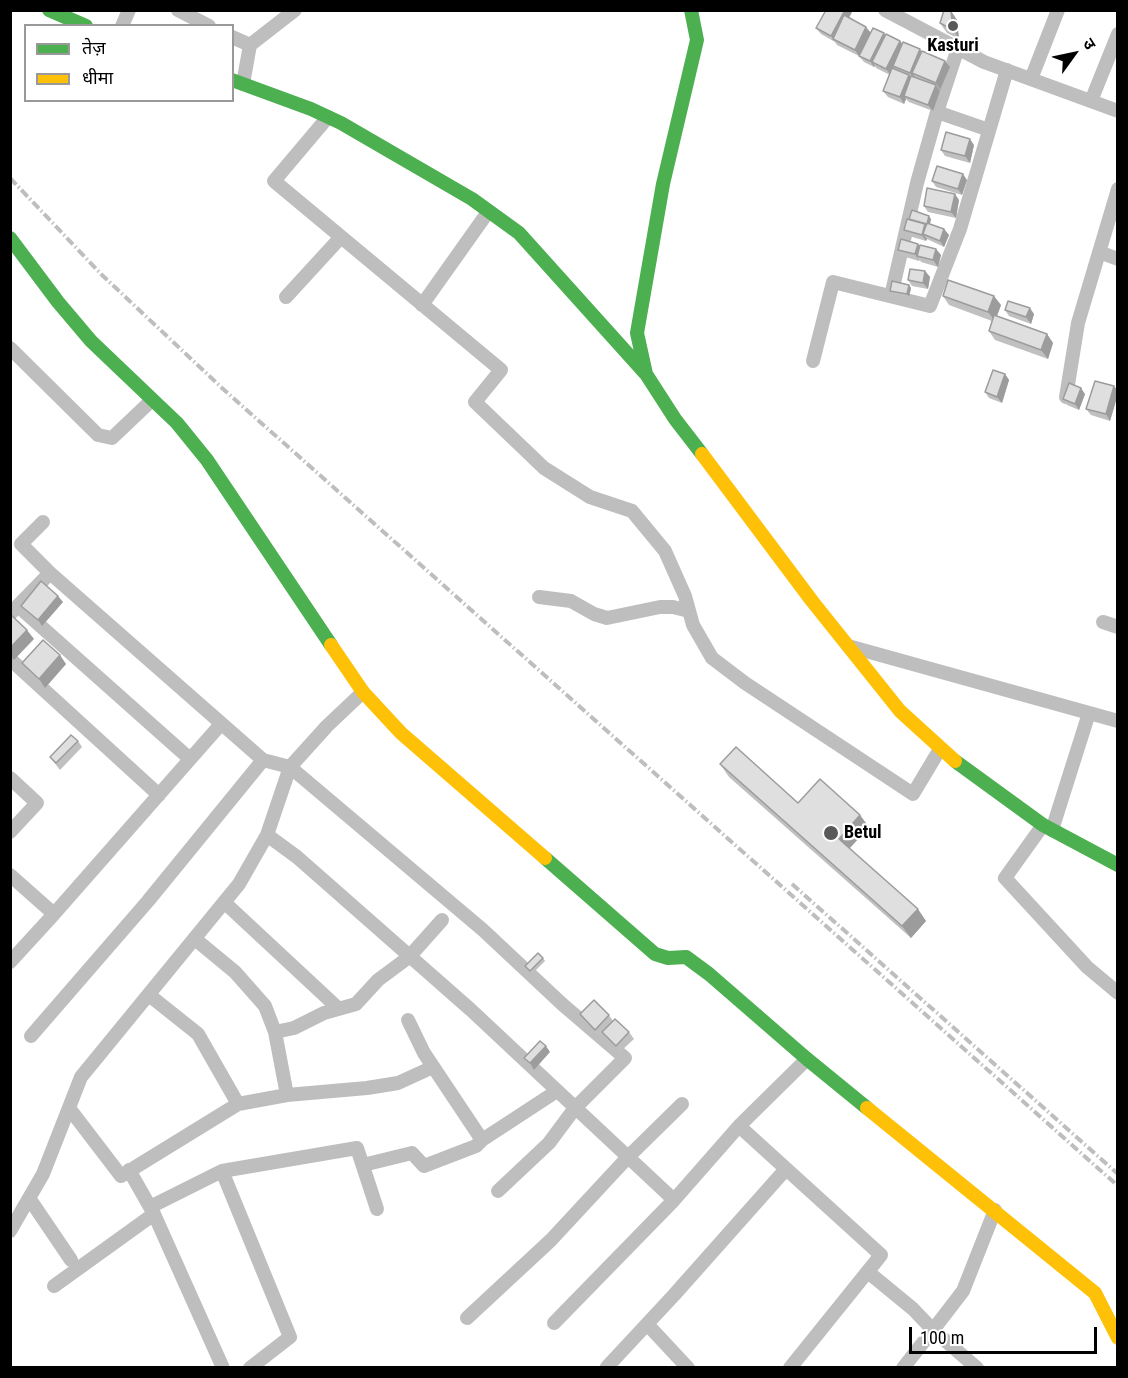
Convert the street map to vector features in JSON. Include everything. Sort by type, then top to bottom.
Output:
[{"type":"street","points":[[49,10],[81,24]]},
{"type":"street","points":[[123,24],[129,10]]},
{"type":"street","points":[[178,10],[205,24]]},
{"type":"street","points":[[295,10],[250,45],[238,82],[311,109],[383,146],[472,198],[519,233],[646,374],[682,428],[812,601],[900,711],[940,749],[1048,827],[1118,865]]},
{"type":"street","points":[[646,374],[637,333],[663,184],[697,40],[691,10]]},
{"type":"street","points":[[885,10],[984,62],[1118,111]]},
{"type":"street","points":[[1031,79],[1058,10]]},
{"type":"street","points":[[1091,101],[1118,34]]},
{"type":"street","points":[[234,38],[250,45]]},
{"type":"street","points":[[891,296],[917,183],[958,48]]},
{"type":"street","points":[[813,361],[833,282],[930,306],[960,229],[1007,70]]},
{"type":"street","points":[[937,112],[989,130]]},
{"type":"street","points":[[328,117],[274,181],[501,370],[476,402],[544,468],[590,497],[632,511],[665,551],[685,596],[693,625],[711,658],[913,794],[940,749]]},
{"type":"street","points":[[1066,397],[1078,323],[1118,189]]},
{"type":"street","points":[[422,305],[488,212]]},
{"type":"street","points":[[286,297],[342,237]]},
{"type":"street","points":[[10,238],[58,302],[91,341],[177,423],[207,460],[363,692],[401,733],[655,954],[668,958],[686,957],[709,974],[807,1059],[1095,1293],[1118,1338]]},
{"type":"street","points":[[1099,252],[1118,259]]},
{"type":"street","points":[[10,348],[98,435],[112,438],[152,400]]},
{"type":"street","points":[[43,522],[21,544],[50,573],[263,760],[290,766],[483,930],[562,1004],[625,1058],[575,1108],[549,1143],[498,1191]]},
{"type":"street","points":[[50,573],[14,610],[190,759]]},
{"type":"street","points":[[539,597],[571,601],[594,614],[607,618],[660,607],[689,611]]},
{"type":"street","points":[[1103,622],[1118,627]]},
{"type":"street","points":[[848,646],[1118,721]]},
{"type":"street","points":[[10,659],[159,795]]},
{"type":"street","points":[[10,1231],[42,1174],[81,1077],[239,884],[267,835],[290,766],[363,692]]},
{"type":"street","points":[[1089,713],[1048,827],[1005,878],[1087,967],[1118,993]]},
{"type":"street","points":[[10,962],[221,724]]},
{"type":"street","points":[[32,1036],[141,910],[263,760]]},
{"type":"street","points":[[10,778],[37,802],[10,832]]},
{"type":"street","points":[[267,835],[297,857],[471,1010],[674,1200]]},
{"type":"street","points":[[10,875],[54,914]]},
{"type":"street","points":[[224,902],[339,1009]]},
{"type":"street","points":[[275,1032],[294,1028],[324,1013],[356,1004],[378,980],[409,957],[442,920]]},
{"type":"street","points":[[195,939],[235,972],[265,1006],[275,1032],[287,1095]]},
{"type":"street","points":[[150,995],[198,1034],[238,1104]]},
{"type":"street","points":[[408,1020],[424,1053],[482,1140]]},
{"type":"street","points":[[554,1323],[674,1200],[739,1126],[807,1059]]},
{"type":"street","points":[[69,1108],[121,1176],[238,1104],[287,1095],[398,1083],[433,1066]]},
{"type":"street","points":[[363,1165],[412,1152],[423,1166],[476,1146],[557,1091]]},
{"type":"street","points":[[467,1318],[550,1240],[628,1157],[682,1104]]},
{"type":"street","points":[[739,1126],[882,1255],[790,1368]]},
{"type":"street","points":[[54,1286],[152,1210],[222,1171],[357,1148],[377,1209]]},
{"type":"street","points":[[607,1367],[786,1168]]},
{"type":"street","points":[[129,1170],[152,1210],[223,1368]]},
{"type":"street","points":[[222,1171],[290,1337],[250,1368]]},
{"type":"street","points":[[29,1198],[71,1260]]},
{"type":"street","points":[[910,1365],[963,1291],[995,1210]]},
{"type":"street","points":[[868,1272],[913,1309],[933,1330],[977,1368]]},
{"type":"street","points":[[647,1324],[688,1368]]},
{"type":"building","points":[[826,10],[845,10],[831,36],[816,28]]},
{"type":"building","points":[[944,10],[951,11],[953,30],[940,23]]},
{"type":"building","points":[[844,15],[866,27],[855,50],[833,39]]},
{"type":"building","points":[[873,28],[884,33],[870,61],[859,56]]},
{"type":"building","points":[[886,34],[900,41],[886,69],[872,62]]},
{"type":"building","points":[[903,42],[920,49],[910,73],[893,66]]},
{"type":"building","points":[[922,51],[945,61],[936,83],[912,73]]},
{"type":"building","points":[[892,68],[909,75],[900,97],[883,91]]},
{"type":"building","points":[[911,76],[936,85],[928,105],[904,96]]},
{"type":"building","points":[[946,132],[970,139],[965,156],[941,150]]},
{"type":"building","points":[[937,166],[963,174],[958,189],[932,181]]},
{"type":"building","points":[[927,188],[955,194],[951,212],[924,206]]},
{"type":"building","points":[[912,210],[929,216],[927,224],[909,219]]},
{"type":"building","points":[[907,219],[925,224],[922,235],[904,230]]},
{"type":"building","points":[[927,223],[944,229],[940,241],[923,234]]},
{"type":"building","points":[[901,239],[918,244],[915,254],[898,250]]},
{"type":"building","points":[[920,245],[936,249],[933,260],[917,256]]},
{"type":"building","points":[[910,269],[925,271],[923,283],[908,280]]},
{"type":"building","points":[[948,280],[994,296],[988,312],[943,296]]},
{"type":"building","points":[[892,281],[909,285],[907,294],[890,291]]},
{"type":"building","points":[[1008,301],[1030,308],[1026,317],[1005,310]]},
{"type":"building","points":[[994,315],[1047,334],[1041,350],[989,331]]},
{"type":"building","points":[[993,370],[1005,374],[997,397],[985,392]]},
{"type":"building","points":[[1095,381],[1114,386],[1106,414],[1086,409]]},
{"type":"building","points":[[1069,383],[1081,388],[1075,404],[1063,399]]},
{"type":"building","points":[[41,581],[58,596],[38,620],[21,606]]},
{"type":"building","points":[[10,614],[27,630],[10,648]]},
{"type":"building","points":[[43,640],[60,655],[39,679],[22,663]]},
{"type":"building","points":[[71,735],[78,741],[56,763],[50,757]]},
{"type":"building","points":[[736,747],[798,803],[820,779],[860,815],[839,839],[918,909],[902,926],[720,764]]},
{"type":"building","points":[[538,953],[543,958],[530,971],[525,966]]},
{"type":"building","points":[[594,1000],[609,1015],[595,1030],[580,1014]]},
{"type":"building","points":[[615,1019],[629,1032],[616,1046],[602,1032]]},
{"type":"building","points":[[540,1041],[546,1046],[530,1063],[524,1058]]},
{"type":"railway","points":[[10,178],[102,275],[222,388],[1118,1186]]},
{"type":"railway","points":[[792,884],[1118,1174]]},
{"type":"traffic: fast","points":[[49,10],[81,24]]},
{"type":"traffic: fast","points":[[691,10],[697,40],[663,184],[637,333],[646,374],[675,419],[702,454]]},
{"type":"traffic: fast","points":[[234,81],[311,109],[341,123],[472,199],[519,233],[645,373]]},
{"type":"traffic: fast","points":[[10,238],[58,302],[91,341],[177,423],[207,460],[331,645]]},
{"type":"traffic: fast","points":[[955,761],[1043,825],[1118,865]]},
{"type":"traffic: fast","points":[[545,858],[655,954],[668,958],[686,957],[709,974],[867,1108]]},
{"type":"traffic: slow","points":[[702,454],[812,601],[900,711],[955,761]]},
{"type":"traffic: slow","points":[[331,645],[363,692],[401,733],[545,858]]},
{"type":"traffic: slow","points":[[867,1108],[1095,1293],[1118,1338]]},
{"type":"place","name":"Kasturi","points":[[953,26]]},
{"type":"place","name":"Betul","points":[[831,833]]}]
